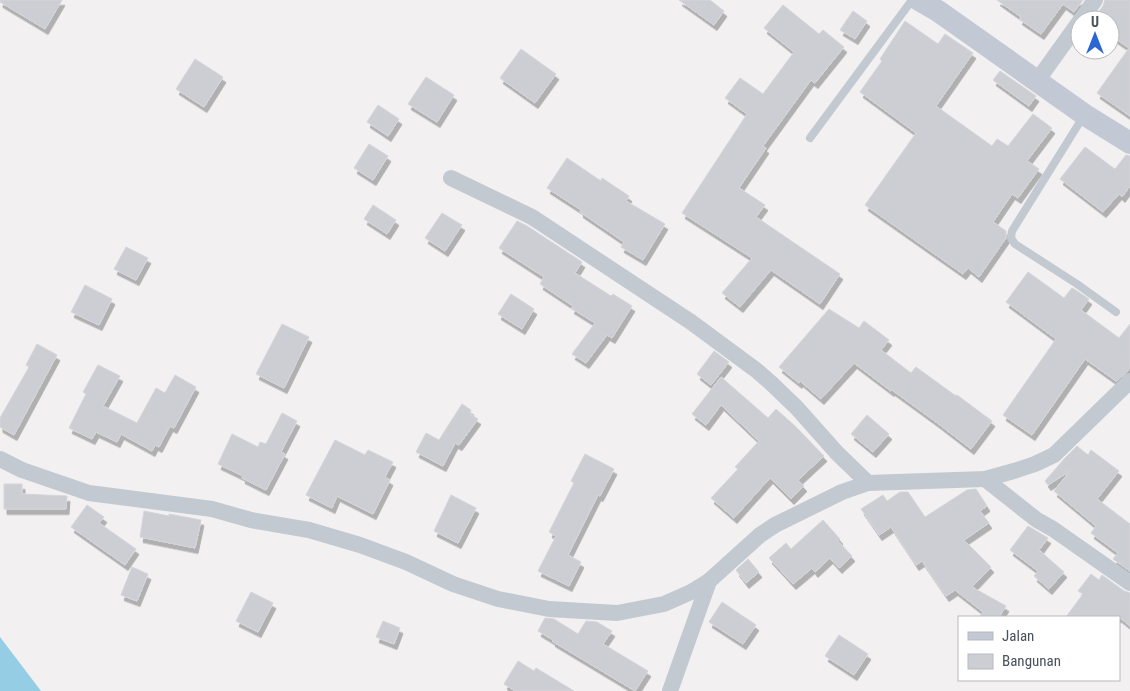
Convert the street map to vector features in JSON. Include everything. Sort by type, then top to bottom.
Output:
[{"type":"street","points":[[919,0],[942,6],[1037,81],[1085,115],[1130,143]]},
{"type":"street","points":[[1037,81],[1070,34]]},
{"type":"street","points":[[451,178],[532,217],[691,322],[771,383],[868,483]]},
{"type":"street","points":[[0,459],[22,470],[89,493],[212,509],[251,520],[309,530],[352,542],[406,562],[453,584],[498,599],[548,610],[617,614],[664,604],[692,592],[709,581],[775,525],[842,492],[868,483],[985,479],[1014,471],[1054,455],[1130,381]]},
{"type":"street","points":[[985,479],[1036,520],[1053,529],[1130,583]]},
{"type":"street","points":[[670,691],[709,581]]},
{"type":"lane","points":[[810,138],[912,0]]},
{"type":"lane","points":[[1085,115],[1012,231],[1011,238],[1015,244],[1116,312]]},
{"type":"water","points":[[0,637],[41,691],[0,691]]},
{"type":"building","points":[[0,0],[62,0],[45,29],[0,2]]},
{"type":"building","points":[[679,0],[710,0],[724,11],[714,25]]},
{"type":"building","points":[[997,0],[1083,0],[1076,10],[1071,10],[1063,4],[1041,34],[1019,19],[1021,17]]},
{"type":"building","points":[[1105,0],[1130,0],[1130,116],[1097,93],[1129,48],[1120,42],[1120,10],[1100,10]]},
{"type":"building","points":[[783,5],[819,34],[823,30],[844,47],[815,83],[811,80],[763,146],[766,148],[739,188],[765,205],[756,217],[840,274],[820,304],[771,270],[740,307],[722,293],[752,258],[682,213],[747,114],[725,98],[740,78],[763,94],[794,52],[764,28]]},
{"type":"building","points":[[853,11],[867,21],[855,39],[840,30]]},
{"type":"building","points":[[905,21],[938,44],[945,34],[973,53],[936,106],[992,146],[997,139],[1008,146],[1033,114],[1052,128],[1027,161],[1039,169],[1018,198],[1012,194],[993,222],[1006,231],[1006,238],[979,277],[968,268],[963,274],[865,205],[916,133],[860,92],[882,61],[880,59]]},
{"type":"building","points":[[521,49],[556,74],[535,103],[500,78]]},
{"type":"building","points":[[195,59],[223,77],[204,107],[176,89]]},
{"type":"building","points":[[1000,71],[1036,96],[1029,106],[993,80]]},
{"type":"building","points":[[426,77],[454,95],[437,122],[408,104]]},
{"type":"building","points":[[378,105],[399,119],[388,136],[367,122]]},
{"type":"building","points":[[369,144],[388,156],[373,180],[354,168]]},
{"type":"building","points":[[1085,147],[1115,169],[1126,155],[1130,156],[1130,186],[1122,197],[1119,194],[1103,212],[1060,179]]},
{"type":"building","points":[[567,158],[601,181],[602,178],[629,196],[626,201],[665,224],[643,260],[621,247],[624,242],[580,212],[581,210],[547,188]]},
{"type":"building","points":[[373,205],[396,220],[387,234],[364,219]]},
{"type":"building","points":[[442,213],[462,225],[445,251],[425,238]]},
{"type":"building","points":[[517,221],[582,262],[575,273],[611,296],[613,294],[632,306],[612,338],[607,335],[586,363],[572,354],[595,323],[571,308],[573,306],[540,284],[544,277],[499,248]]},
{"type":"building","points":[[126,247],[148,258],[136,280],[114,269]]},
{"type":"building","points":[[1028,272],[1064,298],[1072,288],[1089,299],[1081,310],[1119,338],[1130,324],[1130,367],[1127,372],[1116,381],[1085,359],[1032,435],[1003,415],[1056,339],[1006,302]]},
{"type":"building","points":[[85,285],[112,299],[99,325],[71,312]]},
{"type":"building","points":[[511,294],[534,309],[522,329],[498,314]]},
{"type":"building","points":[[829,309],[859,328],[864,321],[889,340],[881,350],[911,373],[916,367],[992,421],[971,449],[854,363],[821,399],[800,381],[799,383],[779,367]]},
{"type":"building","points":[[282,324],[309,337],[284,388],[256,374]]},
{"type":"building","points":[[37,344],[57,355],[14,435],[0,427],[0,418],[29,367],[26,365]]},
{"type":"building","points":[[714,351],[729,362],[711,385],[697,374]]},
{"type":"building","points":[[98,365],[120,376],[103,406],[137,423],[156,388],[165,393],[175,375],[196,387],[174,428],[170,426],[159,447],[155,445],[152,451],[121,434],[117,442],[96,432],[92,439],[69,428],[86,394],[83,392]]},
{"type":"building","points":[[721,377],[768,418],[776,409],[824,456],[798,480],[804,486],[791,499],[770,478],[734,518],[711,498],[738,469],[735,467],[759,441],[721,405],[706,425],[692,414]]},
{"type":"building","points":[[462,404],[471,410],[470,414],[478,419],[459,445],[455,443],[443,466],[416,452],[426,433],[439,440]]},
{"type":"building","points":[[282,413],[297,421],[281,452],[285,454],[266,490],[218,464],[232,434],[258,447],[260,442],[266,444]]},
{"type":"building","points":[[867,415],[889,434],[873,452],[851,434]]},
{"type":"building","points":[[335,440],[365,455],[368,450],[393,462],[385,477],[390,480],[373,514],[337,496],[332,508],[306,495]]},
{"type":"building","points":[[1077,446],[1088,455],[1091,450],[1119,471],[1097,499],[1130,524],[1130,571],[1113,559],[1118,553],[1091,533],[1096,526],[1054,491],[1070,471],[1048,485],[1045,481]]},
{"type":"building","points":[[585,454],[614,469],[600,496],[598,495],[568,555],[581,562],[569,586],[538,571],[556,536],[549,532],[574,483],[571,481]]},
{"type":"building","points":[[4,484],[22,484],[22,494],[67,496],[66,509],[4,509]]},
{"type":"building","points":[[976,489],[987,506],[980,511],[989,523],[964,540],[991,567],[972,587],[1006,606],[1000,616],[980,616],[983,612],[955,590],[946,596],[922,561],[916,565],[891,527],[879,535],[861,509],[883,495],[887,501],[900,492],[908,492],[925,517],[967,490]]},
{"type":"building","points":[[451,495],[476,508],[458,543],[434,531]]},
{"type":"building","points":[[87,505],[104,517],[99,523],[136,549],[125,565],[71,527]]},
{"type":"building","points":[[144,511],[201,520],[195,548],[140,537]]},
{"type":"building","points":[[823,520],[852,556],[839,568],[830,558],[815,572],[812,568],[793,584],[769,558],[786,543],[791,549]]},
{"type":"building","points":[[1028,526],[1048,538],[1039,550],[1064,572],[1049,589],[1034,576],[1038,571],[1010,550]]},
{"type":"building","points":[[748,559],[759,572],[746,583],[736,570]]},
{"type":"building","points":[[132,567],[148,574],[137,601],[121,595]]},
{"type":"building","points":[[1091,574],[1099,580],[1102,575],[1124,591],[1130,593],[1130,626],[1120,616],[1067,616],[1083,594],[1078,591]]},
{"type":"building","points":[[251,592],[273,603],[258,632],[236,621]]},
{"type":"building","points":[[722,602],[756,625],[743,644],[709,622]]},
{"type":"building","points":[[545,618],[554,619],[578,634],[586,621],[597,622],[612,631],[603,644],[648,671],[635,691],[538,631]]},
{"type":"building","points":[[383,621],[400,628],[394,644],[376,637]]},
{"type":"building","points":[[839,635],[868,654],[854,675],[825,656]]},
{"type":"building","points":[[518,661],[534,671],[536,668],[574,691],[515,691],[504,684]]}]
